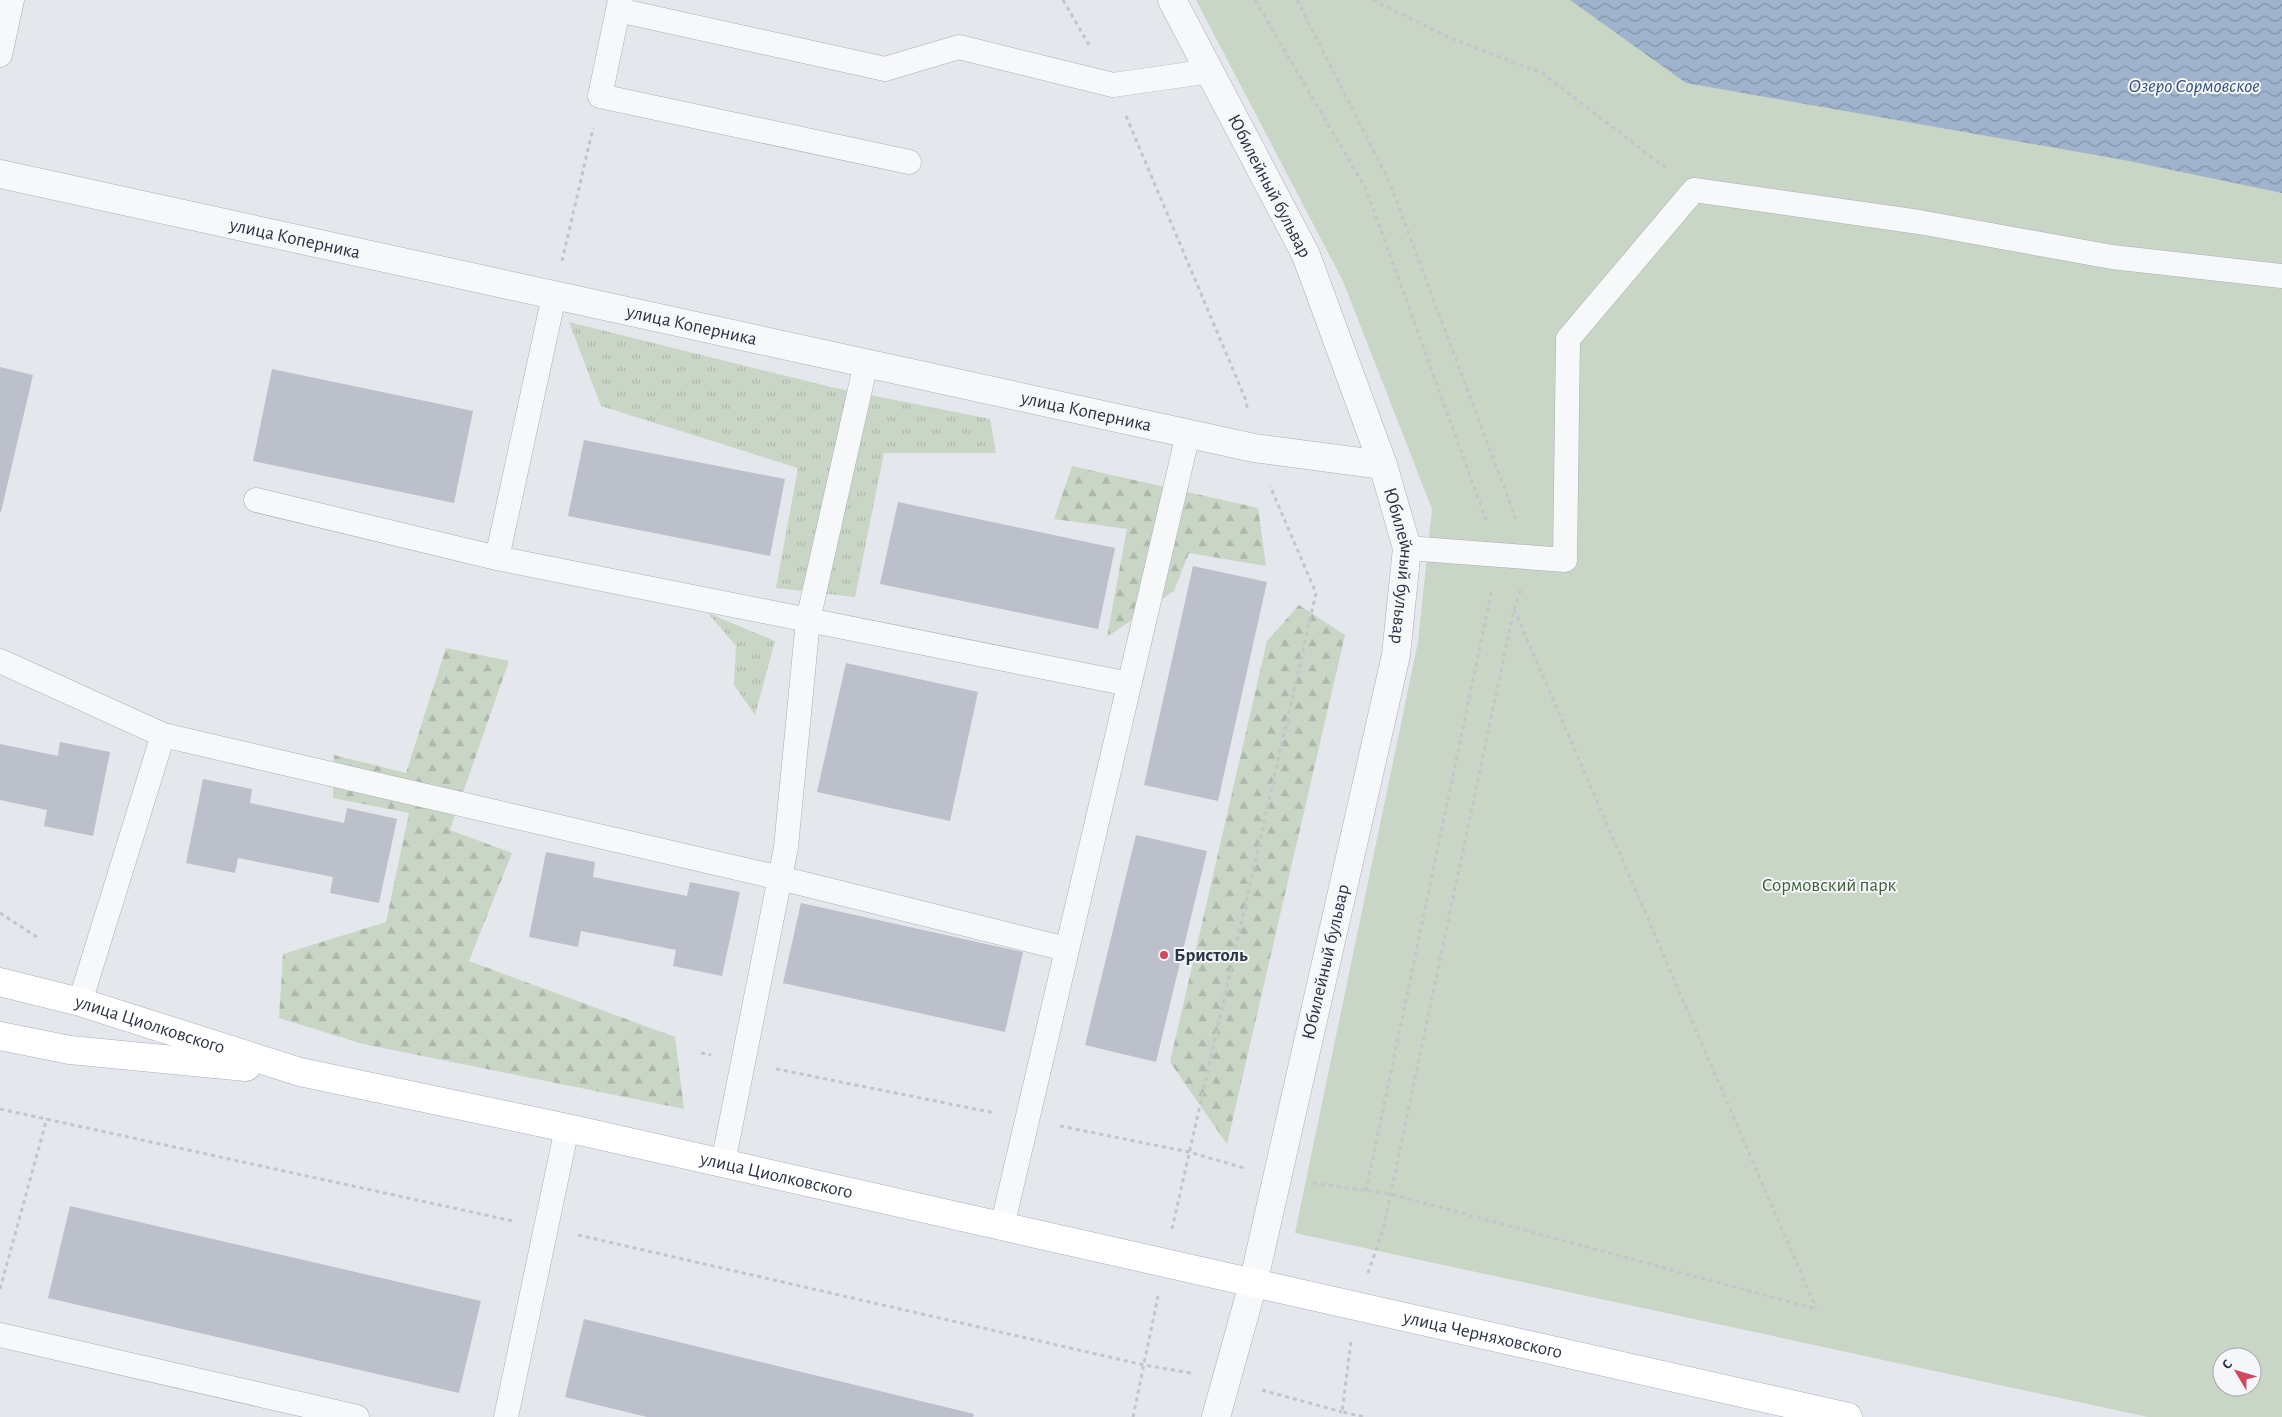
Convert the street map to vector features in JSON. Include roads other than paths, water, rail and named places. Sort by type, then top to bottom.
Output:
[{"type":"main road","name":"улица Циолковского","points":[[0,982],[80,1002],[300,1072],[567,1128],[1254,1284]]},
{"type":"main road","name":"улица Циолковского","points":[[0,1036],[70,1050],[300,1072]]},
{"type":"main road","name":"улица Черняховского","points":[[1254,1284],[1790,1411],[1848,1417]]},
{"type":"street","name":"Юбилейный бульвар","points":[[1172,0],[1306,255],[1384,465],[1407,548],[1396,654],[1254,1284]]},
{"type":"street","name":"улица Коперника","points":[[0,174],[1254,448],[1384,465]]},
{"type":"street","points":[[1216,1417],[1254,1284]]},
{"type":"lane","points":[[0,55],[12,0]]},
{"type":"lane","points":[[909,162],[600,96],[619,5],[885,69],[959,47],[1113,85],[1211,71]]},
{"type":"lane","points":[[1407,548],[1564,560],[1568,340],[1694,190],[1919,222],[2112,257],[2282,276]]},
{"type":"lane","points":[[497,558],[554,296]]},
{"type":"lane","points":[[722,1163],[786,847],[808,620],[866,363]]},
{"type":"lane","points":[[1002,1226],[1188,434]]},
{"type":"lane","points":[[256,500],[497,558],[1129,684]]},
{"type":"lane","points":[[0,661],[163,735],[780,878],[1066,949]]},
{"type":"lane","points":[[80,1002],[163,735]]},
{"type":"lane","points":[[506,1417],[567,1128]]},
{"type":"lane","points":[[0,1335],[357,1417]]},
{"type":"water","name":"Озеро Сормовское","points":[[1570,0],[2282,0],[2282,193],[2124,160],[1686,83]]},
{"type":"place","name":"Бристоль","points":[[1164,955]]},
{"type":"park label","name":"Сормовский парк","points":[[1829,885]]}]
